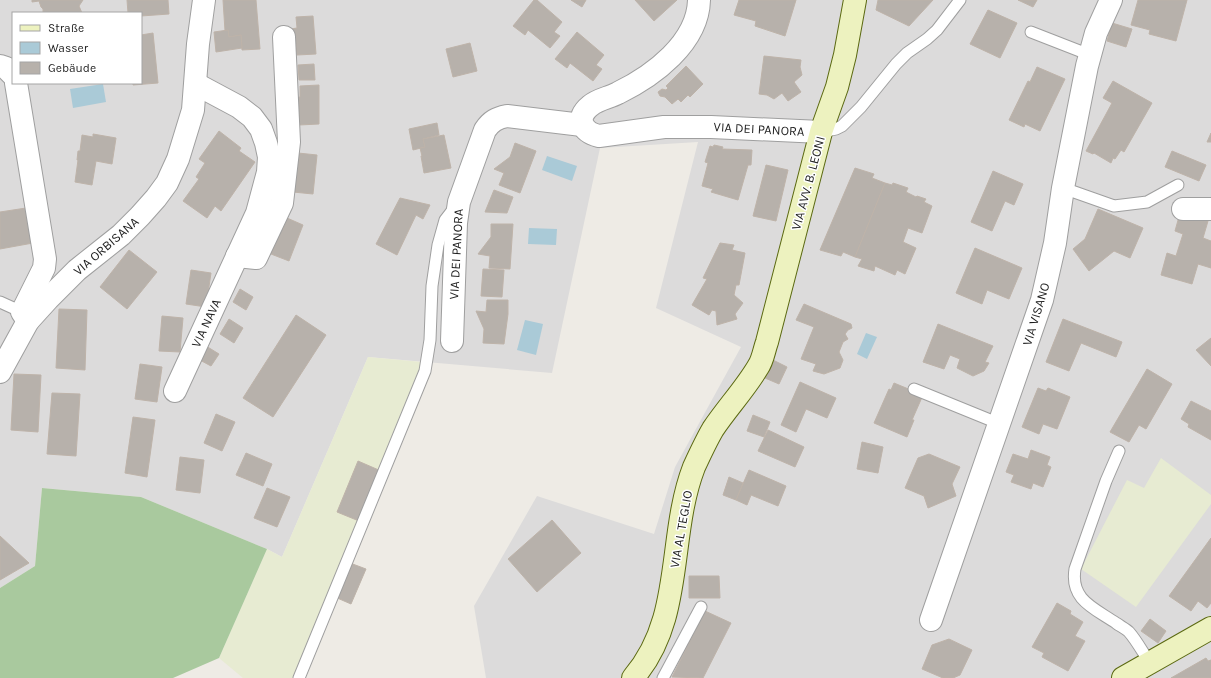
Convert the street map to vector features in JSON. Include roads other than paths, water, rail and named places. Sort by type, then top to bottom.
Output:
[{"type":"street","name":"VIA ORBISANA","points":[[25,317],[48,299],[77,270],[121,235],[140,216],[167,183],[178,159],[193,110],[198,44],[204,0]]},
{"type":"street","points":[[582,125],[582,116],[585,110],[591,105],[630,87],[649,76],[668,60],[686,39],[692,28],[699,0]]},
{"type":"street","name":"VIA AVV. B. LEONI","points":[[759,366],[767,342],[821,132],[839,80],[855,0]]},
{"type":"street","name":"VIA VISANO","points":[[931,620],[1042,300],[1055,244],[1063,188],[1090,55],[1096,33],[1111,0]]},
{"type":"street","points":[[237,256],[256,258],[282,203],[289,142],[284,37]]},
{"type":"street","points":[[0,66],[6,68],[12,74]]},
{"type":"street","name":"VIA ORBISANA","points":[[0,372],[25,317],[44,268],[45,259],[16,84]]},
{"type":"street","name":"VIA NAVA","points":[[175,391],[257,213],[268,172],[269,157],[266,143],[261,129],[252,117],[239,107],[196,84]]},
{"type":"street","name":"VIA DEI PANORA","points":[[452,341],[458,202],[486,130],[489,124],[494,120],[507,116],[582,125],[592,134],[599,136],[664,127],[711,127],[821,132]]},
{"type":"street","points":[[1183,209],[1211,209]]},
{"type":"street","name":"VIA AL TEGLIO","points":[[633,678],[649,656],[663,623],[673,582],[680,520],[694,467],[713,429],[759,366]]},
{"type":"street","points":[[1123,678],[1211,628]]},
{"type":"lane","points":[[821,132],[842,126],[861,107],[896,64],[907,53],[937,30],[960,0]]},
{"type":"lane","points":[[1031,32],[1090,55]]},
{"type":"lane","points":[[1063,188],[1114,206],[1147,202],[1178,185]]},
{"type":"lane","points":[[299,678],[425,371],[430,340],[432,286],[438,245],[445,220],[458,202]]},
{"type":"lane","points":[[0,302],[25,317]]},
{"type":"lane","points":[[914,389],[1000,424]]},
{"type":"lane","points":[[1119,451],[1106,480],[1075,569],[1075,586],[1078,594],[1084,601],[1129,632],[1150,663]]},
{"type":"lane","points":[[662,678],[701,607]]},
{"type":"water","points":[[103,84],[106,102],[73,108],[70,89]]},
{"type":"water","points":[[547,156],[577,166],[572,181],[542,170]]},
{"type":"water","points":[[529,228],[557,229],[556,245],[528,244]]},
{"type":"water","points":[[525,320],[543,324],[536,355],[517,350]]},
{"type":"water","points":[[866,333],[877,337],[867,359],[857,354]]}]
